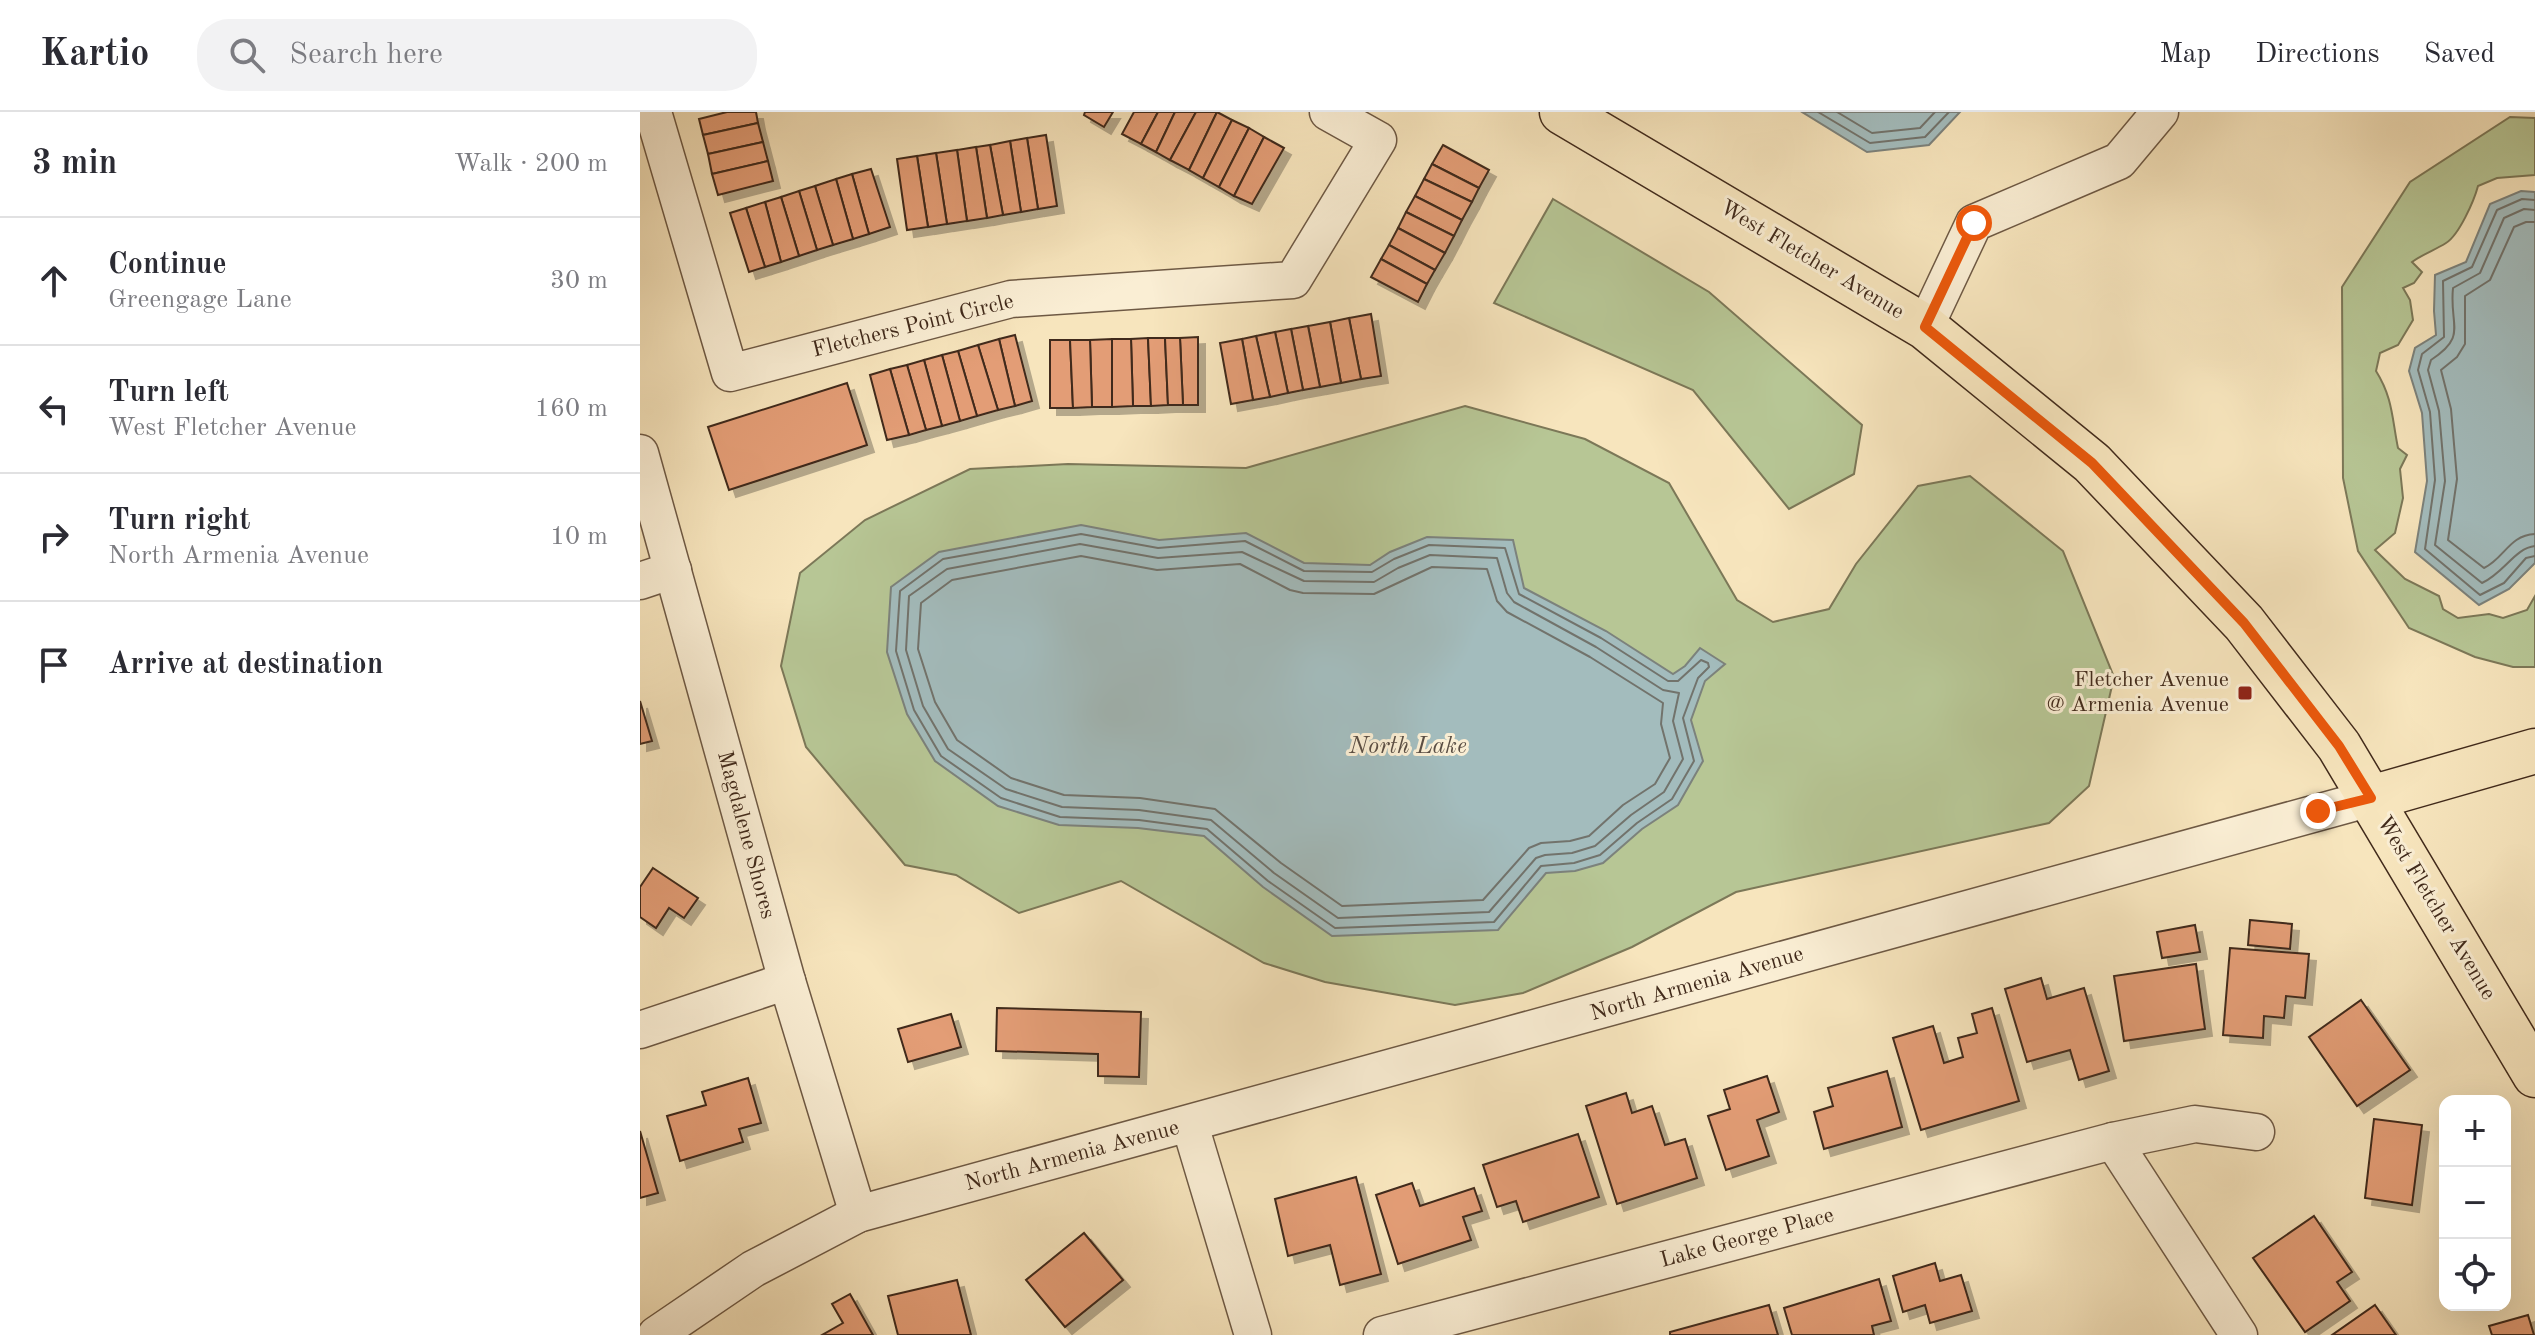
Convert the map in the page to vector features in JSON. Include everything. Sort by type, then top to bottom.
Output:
[{"type":"main road","name":"West Fletcher Avenue","points":[[1562,112],[1925,327],[2092,463],[2244,623],[2339,746],[2535,1075]]},
{"type":"main road","name":"North Armenia Avenue","points":[[2371,798],[2535,751]]},
{"type":"street","name":"Fletchers Point Circle","points":[[653,112],[730,373],[1011,299],[1293,280],[1378,140],[1328,112]]},
{"type":"street","points":[[1925,327],[1974,223],[2119,161],[2160,112]]},
{"type":"street","name":"Magdalene Shores","points":[[640,453],[656,576],[787,981],[858,1214]]},
{"type":"street","name":"North Armenia Avenue","points":[[656,1335],[753,1269],[858,1214],[2371,798]]},
{"type":"street","points":[[640,1030],[787,981]]},
{"type":"street","name":"Lake George Place","points":[[1382,1335],[2113,1141],[2195,1124],[2256,1132]]},
{"type":"street","points":[[1190,1125],[1253,1335]]},
{"type":"street","points":[[2113,1141],[2239,1335]]},
{"type":"green space","points":[[2510,117],[2535,118],[2535,175],[2497,178],[2478,186],[2465,217],[2451,239],[2412,262],[2422,272],[2414,283],[2403,288],[2410,300],[2413,320],[2398,345],[2380,353],[2376,371],[2389,400],[2398,448],[2407,455],[2400,469],[2403,498],[2395,533],[2375,550],[2405,579],[2439,596],[2443,609],[2458,618],[2489,614],[2503,618],[2527,610],[2535,596],[2535,667],[2513,667],[2475,657],[2409,628],[2358,551],[2343,478],[2342,287],[2410,182]]},
{"type":"green space","points":[[1553,199],[1709,292],[1862,425],[1854,474],[1789,509],[1693,390],[1494,303]]},
{"type":"green space","points":[[1465,406],[1585,439],[1669,483],[1737,600],[1773,622],[1829,609],[1856,564],[1918,486],[1970,476],[2063,551],[2114,677],[2089,786],[2049,823],[1736,892],[1632,947],[1523,993],[1455,1005],[1325,982],[1264,963],[1121,881],[1019,913],[956,875],[905,865],[806,747],[781,666],[800,573],[865,520],[970,469],[1068,464],[1246,468]]},
{"type":"water","points":[[1802,112],[1960,112],[1929,145],[1867,152]]},
{"type":"water","points":[[2521,191],[2535,192],[2535,563],[2509,589],[2479,605],[2415,552],[2427,481],[2422,413],[2409,371],[2415,348],[2436,335],[2435,275],[2466,262],[2490,204]]},
{"type":"water","name":"North Lake","points":[[1081,525],[1159,540],[1246,533],[1304,563],[1370,565],[1390,552],[1427,537],[1513,540],[1524,588],[1606,631],[1673,674],[1685,666],[1700,648],[1725,664],[1705,681],[1691,720],[1703,761],[1678,805],[1642,829],[1603,863],[1575,871],[1546,873],[1498,930],[1332,936],[1263,887],[1204,836],[1138,828],[1059,825],[998,806],[935,761],[907,714],[887,652],[891,587],[939,552]]},
{"type":"building","points":[[727,112],[756,112],[758,123],[703,135],[699,119]]},
{"type":"building","points":[[1085,112],[1113,112],[1104,127],[1084,115]]},
{"type":"building","points":[[1134,112],[1158,112],[1141,144],[1122,134]]},
{"type":"building","points":[[1158,112],[1175,112],[1156,152],[1141,144]]},
{"type":"building","points":[[1175,112],[1196,112],[1170,160],[1156,152]]},
{"type":"building","points":[[1196,112],[1217,112],[1189,170],[1170,160]]},
{"type":"building","points":[[1217,112],[1232,120],[1203,178],[1189,170]]},
{"type":"building","points":[[1232,120],[1249,128],[1219,187],[1203,178]]},
{"type":"building","points":[[758,123],[763,142],[708,154],[703,135]]},
{"type":"building","points":[[1249,128],[1264,137],[1234,196],[1219,187]]},
{"type":"building","points":[[1046,135],[1057,206],[1038,209],[1027,138]]},
{"type":"building","points":[[1264,137],[1284,148],[1252,204],[1234,196]]},
{"type":"building","points":[[1027,138],[1038,209],[1021,212],[1010,141]]},
{"type":"building","points":[[1010,141],[1021,212],[1003,215],[990,145]]},
{"type":"building","points":[[763,142],[768,161],[712,174],[708,154]]},
{"type":"building","points":[[990,145],[1003,215],[987,218],[976,147]]},
{"type":"building","points":[[1443,145],[1489,170],[1479,188],[1432,164]]},
{"type":"building","points":[[976,147],[987,218],[967,221],[957,150]]},
{"type":"building","points":[[957,150],[967,221],[947,224],[936,153]]},
{"type":"building","points":[[936,153],[947,224],[928,227],[917,156]]},
{"type":"building","points":[[917,156],[928,227],[907,230],[897,159]]},
{"type":"building","points":[[768,161],[773,181],[718,195],[712,174]]},
{"type":"building","points":[[1432,164],[1479,188],[1472,202],[1424,179]]},
{"type":"building","points":[[871,169],[890,227],[869,234],[852,174]]},
{"type":"building","points":[[852,174],[869,234],[853,239],[836,179]]},
{"type":"building","points":[[836,179],[853,239],[833,245],[815,186]]},
{"type":"building","points":[[1424,179],[1472,202],[1462,220],[1415,196]]},
{"type":"building","points":[[815,186],[833,245],[817,250],[799,191]]},
{"type":"building","points":[[799,191],[817,250],[799,256],[781,197]]},
{"type":"building","points":[[1415,196],[1462,220],[1454,236],[1406,212]]},
{"type":"building","points":[[781,197],[799,256],[781,262],[765,202]]},
{"type":"building","points":[[765,202],[781,262],[765,267],[746,208]]},
{"type":"building","points":[[746,208],[765,267],[749,272],[730,213]]},
{"type":"building","points":[[1406,212],[1454,236],[1445,253],[1398,228]]},
{"type":"building","points":[[1398,228],[1445,253],[1435,270],[1389,245]]},
{"type":"building","points":[[1389,245],[1435,270],[1427,284],[1381,259]]},
{"type":"building","points":[[1381,259],[1427,284],[1418,302],[1371,277]]},
{"type":"building","points":[[1371,314],[1381,376],[1361,379],[1349,318]]},
{"type":"building","points":[[1349,318],[1361,379],[1341,383],[1330,322]]},
{"type":"building","points":[[1330,322],[1341,383],[1320,387],[1308,326]]},
{"type":"building","points":[[1308,326],[1320,387],[1303,390],[1291,329]]},
{"type":"building","points":[[1291,329],[1303,390],[1288,393],[1275,332]]},
{"type":"building","points":[[1275,332],[1288,393],[1270,397],[1256,336]]},
{"type":"building","points":[[1015,335],[1032,401],[1015,406],[999,339]]},
{"type":"building","points":[[1256,336],[1270,397],[1253,400],[1242,339]]},
{"type":"building","points":[[1198,337],[1198,405],[1183,405],[1180,338]]},
{"type":"building","points":[[1148,338],[1151,406],[1133,406],[1131,339]]},
{"type":"building","points":[[1148,338],[1165,338],[1168,405],[1151,406]]},
{"type":"building","points":[[1165,338],[1180,338],[1183,405],[1168,405]]},
{"type":"building","points":[[999,339],[1015,406],[998,410],[978,345]]},
{"type":"building","points":[[1112,339],[1112,407],[1092,407],[1090,340]]},
{"type":"building","points":[[1112,339],[1131,339],[1133,406],[1112,407]]},
{"type":"building","points":[[1242,339],[1253,400],[1231,404],[1220,343]]},
{"type":"building","points":[[1050,340],[1070,340],[1073,408],[1050,408]]},
{"type":"building","points":[[1070,340],[1090,340],[1092,407],[1073,408]]},
{"type":"building","points":[[978,345],[998,410],[977,416],[958,351]]},
{"type":"building","points":[[958,351],[977,416],[960,421],[942,355]]},
{"type":"building","points":[[942,355],[960,421],[942,426],[924,360]]},
{"type":"building","points":[[924,360],[942,426],[926,430],[907,365]]},
{"type":"building","points":[[907,365],[926,430],[909,435],[890,369]]},
{"type":"building","points":[[890,369],[909,435],[887,440],[870,375]]},
{"type":"building","points":[[847,383],[867,445],[729,490],[708,427]]},
{"type":"building","points":[[640,701],[652,741],[640,744]]},
{"type":"building","points":[[653,868],[698,898],[684,918],[669,908],[656,928],[640,917],[640,887]]},
{"type":"building","points":[[2250,920],[2292,924],[2290,949],[2248,945]]},
{"type":"building","points":[[2195,925],[2200,952],[2162,958],[2157,932]]},
{"type":"building","points":[[2230,948],[2309,954],[2305,998],[2286,996],[2284,1018],[2264,1016],[2263,1038],[2223,1035]]},
{"type":"building","points":[[2196,964],[2205,1029],[2124,1041],[2114,976]]},
{"type":"building","points":[[2041,978],[2047,999],[2084,988],[2109,1071],[2079,1080],[2070,1050],[2027,1062],[2005,989]]},
{"type":"building","points":[[2361,1000],[2410,1070],[2357,1106],[2309,1037]]},
{"type":"building","points":[[997,1008],[1141,1012],[1139,1077],[1098,1076],[1098,1054],[996,1051]]},
{"type":"building","points":[[1992,1008],[2019,1101],[1921,1130],[1893,1038],[1933,1026],[1944,1063],[1963,1057],[1958,1038],[1977,1033],[1972,1014]]},
{"type":"building","points":[[951,1014],[961,1047],[908,1062],[898,1029]]},
{"type":"building","points":[[1887,1071],[1902,1127],[1824,1149],[1814,1112],[1833,1106],[1828,1088]]},
{"type":"building","points":[[1767,1076],[1779,1112],[1757,1120],[1769,1156],[1726,1170],[1708,1116],[1730,1109],[1724,1090]]},
{"type":"building","points":[[748,1078],[761,1123],[739,1129],[743,1142],[680,1161],[667,1116],[706,1105],[702,1092]]},
{"type":"building","points":[[1626,1093],[1632,1113],[1652,1106],[1665,1145],[1685,1139],[1697,1178],[1617,1204],[1586,1106]]},
{"type":"building","points":[[2374,1119],[2422,1125],[2412,1205],[2365,1198]]},
{"type":"building","points":[[640,1131],[658,1193],[640,1198]]},
{"type":"building","points":[[1578,1134],[1599,1197],[1523,1222],[1516,1201],[1497,1207],[1483,1165]]},
{"type":"building","points":[[1356,1177],[1381,1274],[1340,1285],[1330,1245],[1288,1256],[1275,1199]]},
{"type":"building","points":[[1412,1183],[1420,1206],[1474,1188],[1482,1211],[1463,1217],[1471,1240],[1398,1264],[1376,1195]]},
{"type":"building","points":[[2314,1216],[2352,1272],[2337,1282],[2350,1301],[2305,1332],[2253,1258]]},
{"type":"building","points":[[1084,1233],[1123,1280],[1065,1327],[1026,1280]]},
{"type":"building","points":[[1935,1263],[1940,1281],[1961,1275],[1972,1311],[1930,1323],[1925,1305],[1903,1312],[1893,1276]]},
{"type":"building","points":[[1879,1279],[1891,1321],[1872,1326],[1874,1335],[1792,1335],[1784,1308]]},
{"type":"building","points":[[957,1280],[971,1335],[898,1335],[888,1296]]},
{"type":"building","points":[[850,1294],[873,1335],[822,1335],[843,1323],[832,1304]]},
{"type":"building","points":[[1769,1305],[1778,1335],[1670,1335],[1670,1332]]},
{"type":"building","points":[[2375,1305],[2396,1335],[2332,1335]]},
{"type":"building","points":[[2528,1315],[2534,1335],[2492,1335],[2489,1326]]},
{"type":"place","name":"Fletcher Avenue @ Armenia Avenue","points":[[2245,693]]},
{"type":"route","points":[[1974,223],[1925,327],[2092,463],[2244,623],[2339,746],[2371,798],[2318,811]]}]
